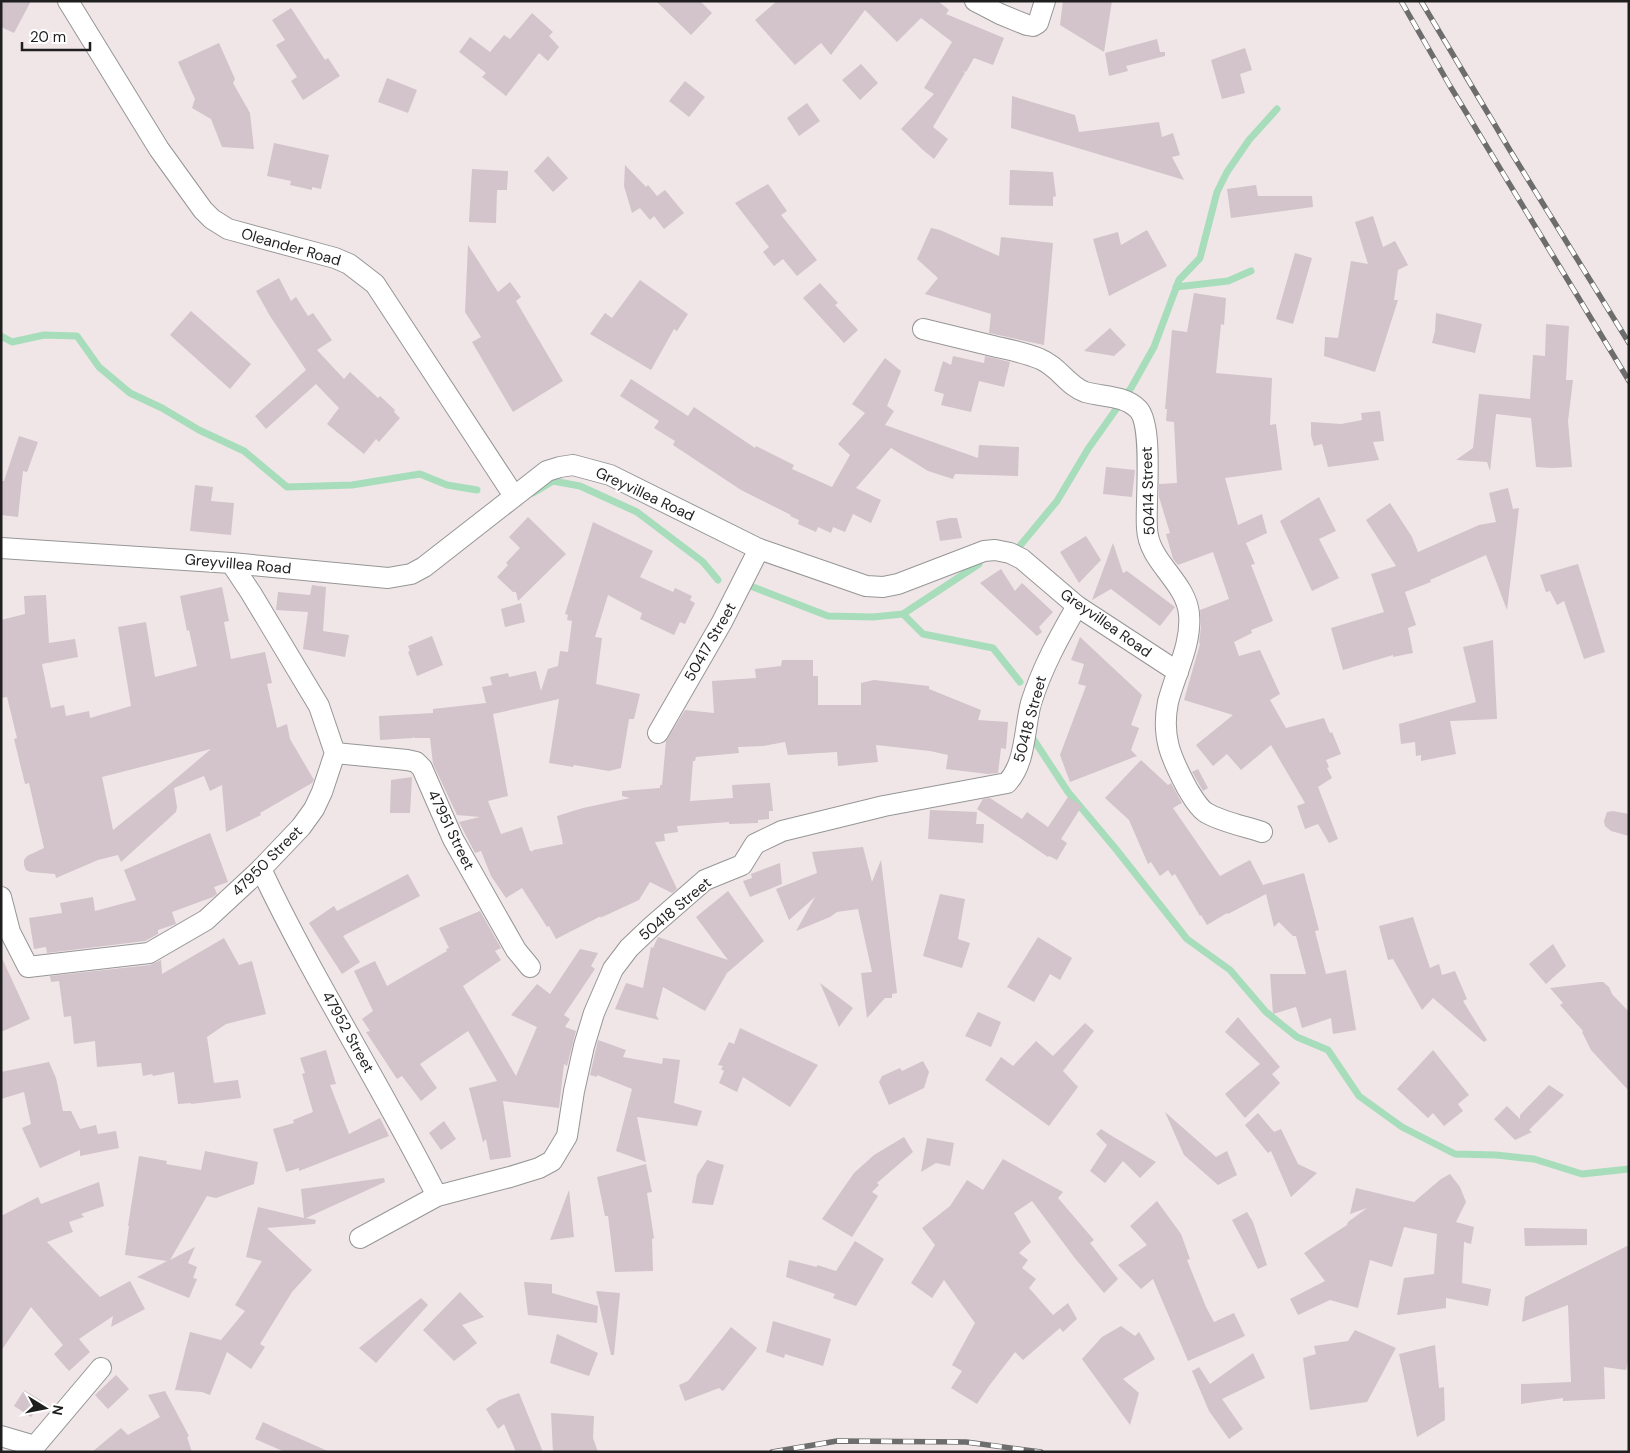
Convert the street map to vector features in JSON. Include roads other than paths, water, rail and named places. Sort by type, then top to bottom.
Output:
[{"type":"street","name":"Oleander Road","points":[[68,1],[159,149],[203,210],[212,219],[228,229],[335,258],[349,264],[375,284],[514,496]]},
{"type":"street","points":[[975,1],[1000,14],[1033,26],[1038,23],[1045,1]]},
{"type":"street","name":"50414 Street","points":[[924,329],[1029,355],[1048,363],[1077,388],[1085,392],[1120,398],[1139,409],[1144,418],[1146,430],[1148,472],[1146,530],[1152,550],[1188,604],[1188,636],[1168,702],[1167,744],[1173,762],[1193,798],[1204,811],[1224,820],[1262,832]]},
{"type":"street","name":"Greyvillea Road","points":[[1,548],[231,563],[388,578],[411,574],[424,567],[547,471],[573,465],[610,475],[759,549],[866,586],[883,587],[898,584],[976,554],[995,550],[1010,554],[1022,559],[1078,606],[1178,672]]},
{"type":"street","name":"50417 Street","points":[[658,733],[722,622],[759,549]]},
{"type":"street","points":[[231,563],[319,706],[335,754]]},
{"type":"street","name":"50418 Street","points":[[360,1238],[437,1196],[510,1177],[539,1168],[552,1161],[567,1136],[584,1046],[594,1013],[614,969],[636,941],[705,880],[742,865],[755,844],[782,831],[884,806],[1007,783],[1016,771],[1021,757],[1031,703],[1052,648],[1078,606]]},
{"type":"street","name":"47950 Street","points":[[1,897],[10,932],[28,967],[149,953],[206,920],[301,827],[314,809],[322,792],[335,754]]},
{"type":"street","name":"47951 Street","points":[[335,754],[407,760],[416,762],[422,768],[453,839],[516,950],[530,967]]},
{"type":"street","name":"47952 Street","points":[[261,868],[286,921],[410,1142],[437,1196]]},
{"type":"street","points":[[1,1436],[32,1449],[100,1368]]},
{"type":"waterway","points":[[1018,548],[1057,501],[1088,449],[1131,388],[1154,347],[1179,280],[1200,258],[1217,192],[1227,172],[1249,140],[1277,109]]},
{"type":"waterway","points":[[1176,287],[1228,281],[1251,271]]},
{"type":"waterway","points":[[1,336],[12,342],[44,335],[77,336],[99,367],[130,393],[162,408],[199,430],[244,451],[287,487],[352,485],[420,474],[447,485],[477,490]]},
{"type":"waterway","points":[[533,493],[553,481],[580,486],[637,512],[703,562],[718,580]]},
{"type":"waterway","points":[[753,587],[828,616],[873,617],[903,614],[979,564]]},
{"type":"waterway","points":[[903,614],[923,634],[993,648],[1020,682]]},
{"type":"waterway","points":[[1030,734],[1068,792],[1187,939],[1230,970],[1266,1012],[1297,1037],[1328,1050],[1359,1096],[1402,1127],[1455,1154],[1496,1155],[1534,1159],[1582,1174],[1629,1169]]},
{"type":"railway","points":[[1401,1],[1450,86],[1629,381]]},
{"type":"railway","points":[[1421,1],[1511,152],[1629,343]]},
{"type":"railway","points":[[772,1452],[837,1441],[966,1442],[1041,1452]]}]
